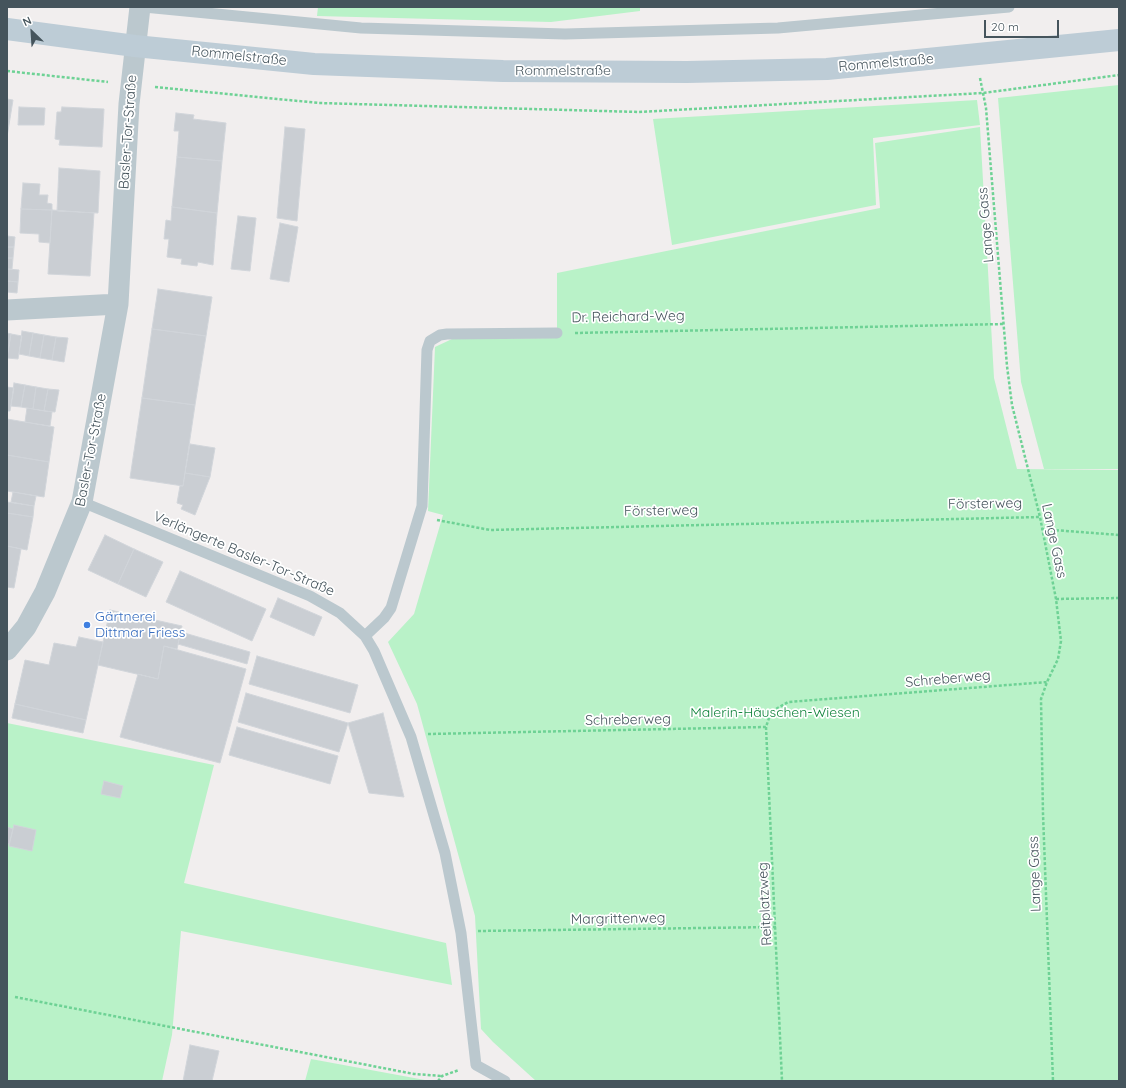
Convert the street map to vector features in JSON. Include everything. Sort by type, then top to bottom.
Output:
[{"type":"main road","name":"Rommelstraße","points":[[7,29],[135,46],[314,64],[511,71],[687,72],[827,69],[1119,40]]},
{"type":"street","name":"Basler-Tor-Straße","points":[[7,650],[26,627],[45,592],[82,502],[118,304],[131,85],[140,7]]},
{"type":"street","points":[[7,310],[118,304]]},
{"type":"lane","points":[[144,7],[361,28],[565,34],[778,28],[1010,7]]},
{"type":"lane","name":"Dr. Reichard-Weg","points":[[419,517],[422,506],[427,350],[430,341],[440,335],[447,334],[557,333]]},
{"type":"lane","name":"Verlängerte Basler-Tor-Straße","points":[[82,502],[310,596],[340,613],[365,636],[374,651],[411,737],[445,853],[461,933],[476,1065]]},
{"type":"lane","points":[[365,636],[384,618],[391,608],[419,517]]},
{"type":"lane","points":[[476,1065],[506,1081]]},
{"type":"path","name":"Lange Gass","points":[[975,54],[984,93],[1007,366],[1012,405],[1040,517],[1041,529],[1056,599],[1061,641],[1058,659],[1041,699],[1043,814],[1053,1081]]},
{"type":"path","points":[[7,71],[131,85],[319,103],[639,112],[984,93],[1119,75]]},
{"type":"path","name":"Dr. Reichard-Weg","points":[[557,333],[1004,324]]},
{"type":"path","name":"Försterweg","points":[[419,517],[490,530],[1040,517]]},
{"type":"path","points":[[1041,529],[1119,535]]},
{"type":"path","points":[[1056,599],[1119,598]]},
{"type":"path","name":"Schreberweg","points":[[411,737],[421,734],[766,727],[771,712],[788,702],[1047,682]]},
{"type":"path","name":"Reitplatzweg","points":[[766,727],[782,1081]]},
{"type":"path","name":"Margrittenweg","points":[[461,933],[477,931],[776,927]]},
{"type":"path","points":[[15,997],[414,1074],[442,1076],[476,1065]]},
{"type":"path","points":[[438,1081],[442,1076]]},
{"type":"green space","points":[[318,7],[640,7],[640,11],[551,22],[317,16]]},
{"type":"green space","points":[[1119,85],[1119,469],[1044,469],[1021,382],[998,98]]},
{"type":"green space","points":[[977,100],[980,125],[873,138],[876,205],[672,245],[653,119]]},
{"type":"green space","name":"Malerin-Häuschen-Wiesen","points":[[980,127],[994,378],[1017,469],[1119,470],[1119,1081],[536,1081],[493,1042],[481,1029],[475,916],[417,704],[388,642],[414,614],[443,515],[428,511],[435,347],[452,339],[557,338],[557,273],[880,208],[875,143]]},
{"type":"green space","points":[[7,723],[214,765],[184,883],[446,943],[452,985],[181,931],[172,1035],[162,1081],[7,1081]]},
{"type":"green space","points":[[311,1059],[425,1080],[305,1081]]},
{"type":"building","points":[[7,99],[13,100],[7,137]]},
{"type":"building","points":[[19,107],[45,108],[44,125],[18,125]]},
{"type":"building","points":[[62,107],[104,109],[102,147],[59,145],[60,140],[55,139],[57,112],[61,112]]},
{"type":"building","points":[[176,113],[194,115],[193,119],[226,123],[222,161],[177,157],[179,131],[174,131]]},
{"type":"building","points":[[285,127],[305,129],[297,221],[277,218]]},
{"type":"building","points":[[177,157],[222,161],[217,213],[172,207]]},
{"type":"building","points":[[59,168],[100,171],[98,213],[57,211]]},
{"type":"building","points":[[23,183],[40,184],[39,195],[48,195],[47,203],[52,204],[52,210],[21,209]]},
{"type":"building","points":[[172,207],[217,213],[213,265],[198,262],[197,266],[181,264],[182,259],[167,257],[169,239],[164,239],[166,220],[171,221]]},
{"type":"building","points":[[21,209],[52,210],[50,243],[39,242],[39,234],[20,233]]},
{"type":"building","points":[[52,210],[94,213],[90,276],[48,274]]},
{"type":"building","points":[[238,216],[256,218],[250,271],[231,269]]},
{"type":"building","points":[[280,223],[298,227],[289,282],[270,279]]},
{"type":"building","points":[[7,236],[15,237],[14,247],[7,247]]},
{"type":"building","points":[[7,247],[14,247],[13,258],[7,258]]},
{"type":"building","points":[[7,258],[13,258],[12,269],[7,269]]},
{"type":"building","points":[[7,269],[19,270],[18,282],[7,281]]},
{"type":"building","points":[[7,281],[18,282],[17,293],[7,292]]},
{"type":"building","points":[[158,289],[212,297],[206,336],[152,329]]},
{"type":"building","points":[[152,329],[206,336],[195,405],[142,398]]},
{"type":"building","points":[[22,331],[33,333],[29,356],[19,354]]},
{"type":"building","points":[[7,333],[11,334],[7,357]]},
{"type":"building","points":[[33,333],[44,335],[40,358],[29,356]]},
{"type":"building","points":[[11,334],[22,336],[18,359],[7,358]]},
{"type":"building","points":[[44,335],[56,337],[52,360],[40,358]]},
{"type":"building","points":[[56,337],[68,338],[64,362],[52,360]]},
{"type":"building","points":[[14,383],[25,385],[21,407],[11,406]]},
{"type":"building","points":[[25,385],[36,387],[33,409],[21,407]]},
{"type":"building","points":[[7,387],[14,388],[10,411],[7,411]]},
{"type":"building","points":[[36,387],[48,389],[44,411],[33,409]]},
{"type":"building","points":[[48,389],[59,390],[55,412],[44,411]]},
{"type":"building","points":[[142,398],[195,405],[183,486],[130,478]]},
{"type":"building","points":[[27,408],[52,412],[50,426],[25,422]]},
{"type":"building","points":[[7,419],[54,427],[49,462],[7,455]]},
{"type":"building","points":[[190,444],[215,448],[210,477],[185,473]]},
{"type":"building","points":[[7,455],[49,462],[44,497],[7,491]]},
{"type":"building","points":[[185,473],[210,477],[195,515],[181,509],[183,505],[177,503],[180,486],[183,486]]},
{"type":"building","points":[[13,492],[36,496],[34,506],[11,502]]},
{"type":"building","points":[[7,502],[34,506],[33,517],[7,513]]},
{"type":"building","points":[[7,513],[33,517],[27,550],[7,546]]},
{"type":"building","points":[[105,535],[134,549],[118,584],[88,570]]},
{"type":"building","points":[[7,546],[21,549],[14,588],[7,587]]},
{"type":"building","points":[[134,549],[163,562],[146,597],[118,584]]},
{"type":"building","points":[[180,571],[266,609],[252,641],[166,602]]},
{"type":"building","points":[[278,598],[322,617],[314,636],[270,617]]},
{"type":"building","points":[[110,610],[182,626],[177,649],[164,646],[158,679],[98,665]]},
{"type":"building","points":[[181,632],[250,652],[247,664],[178,644]]},
{"type":"building","points":[[79,637],[103,642],[86,720],[15,704],[25,660],[49,665],[54,643],[76,647]]},
{"type":"building","points":[[164,646],[246,669],[220,763],[120,737],[138,674],[158,679]]},
{"type":"building","points":[[257,656],[358,685],[350,713],[249,684]]},
{"type":"building","points":[[246,693],[348,723],[339,752],[238,722]]},
{"type":"building","points":[[15,704],[86,720],[83,733],[12,718]]},
{"type":"building","points":[[383,713],[404,797],[369,793],[348,723]]},
{"type":"building","points":[[237,727],[338,756],[330,784],[229,755]]},
{"type":"building","points":[[104,781],[123,786],[120,798],[101,794]]},
{"type":"building","points":[[14,825],[36,830],[32,851],[9,846]]},
{"type":"building","points":[[7,827],[13,829],[9,844],[7,843]]},
{"type":"building","points":[[190,1045],[219,1051],[212,1081],[183,1081]]},
{"type":"place","name":"Gärtnerei Dittmar Friess","points":[[87,625]]}]
